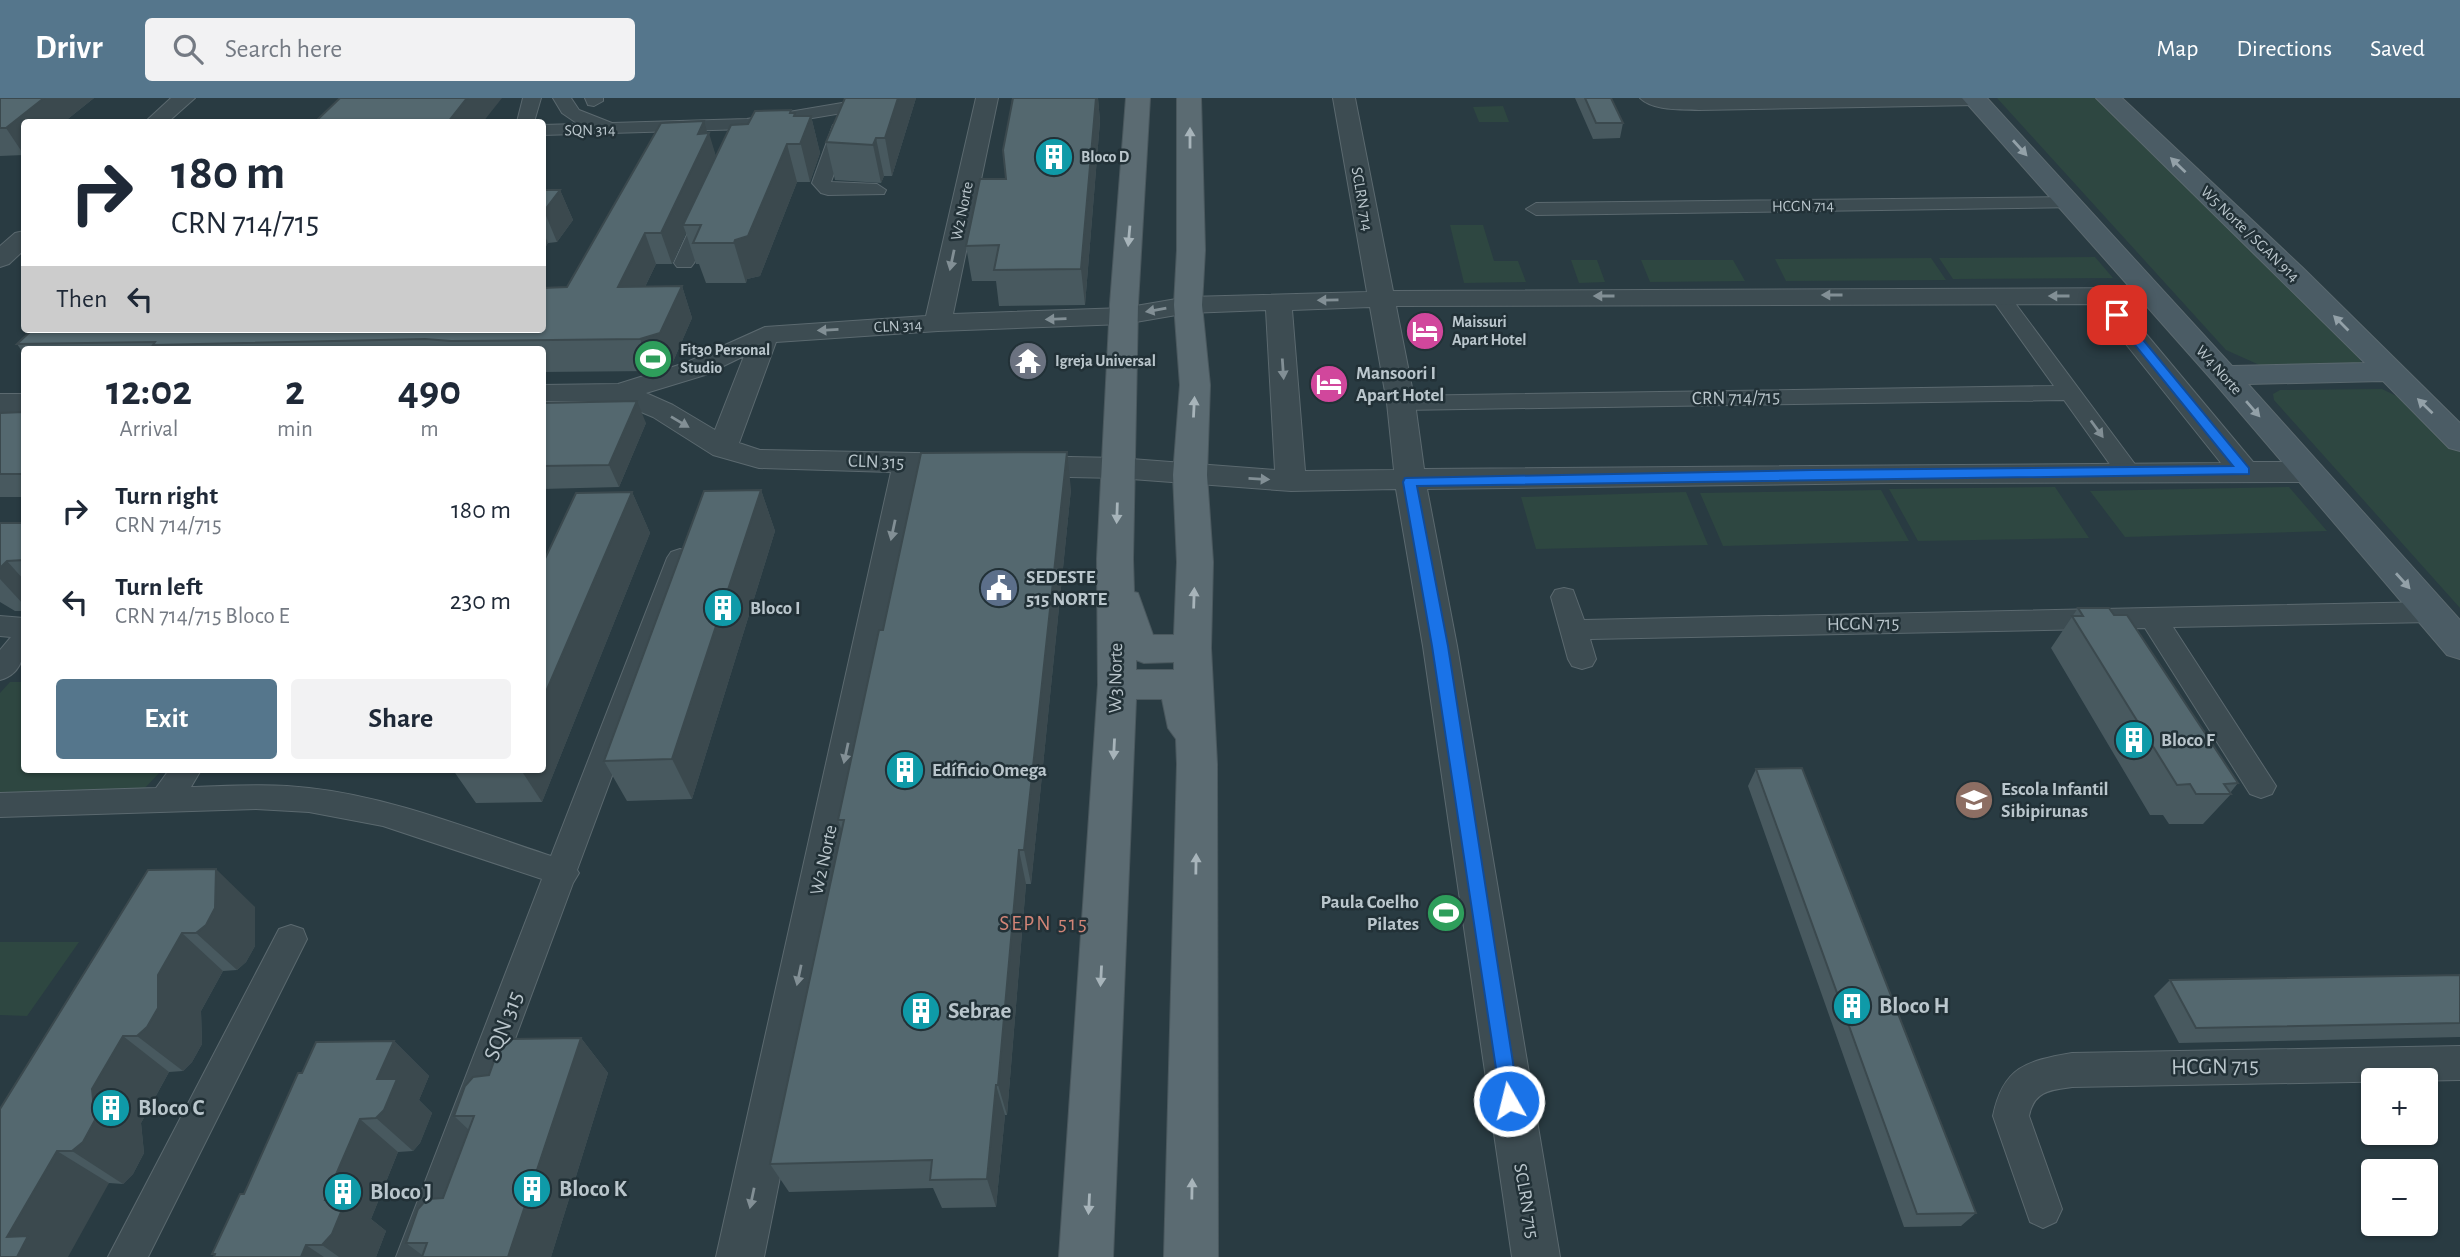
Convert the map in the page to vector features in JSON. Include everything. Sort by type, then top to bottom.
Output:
[{"type":"main road","name":"W3 Norte","points":[[1138,98],[1136,144],[1159,195]]},
{"type":"main road","name":"W3 Norte","points":[[1086,1257],[1117,685],[1115,559],[1124,316],[1189,98]]},
{"type":"main road","name":"W5 Norte / SGAN 914","points":[[2108,98],[2294,275],[2460,441]]},
{"type":"main road","name":"W4 Norte","points":[[1975,99],[2224,375],[2460,645]]},
{"type":"main road","points":[[1159,195],[1179,205],[1191,227],[1188,305],[1195,385],[1190,475],[1195,562],[1192,648],[1197,764],[1191,1257]]},
{"type":"main road","points":[[2224,375],[2389,372]]},
{"type":"main road","points":[[1115,559],[1133,639],[1144,649],[1192,648]]},
{"type":"main road","points":[[1117,685],[1171,684],[1179,690],[1197,764]]},
{"type":"street","points":[[160,119],[184,98]]},
{"type":"street","points":[[528,119],[532,98]]},
{"type":"street","name":"SQN 314","points":[[562,98],[565,108],[582,120],[638,129]]},
{"type":"street","name":"W2 Norte","points":[[938,323],[987,98]]},
{"type":"street","name":"SCLRN 714","points":[[1344,98],[1379,299]]},
{"type":"street","points":[[1649,98],[1699,105],[1975,99]]},
{"type":"street","name":"SQN 314","points":[[546,130],[747,124],[850,102]]},
{"type":"street","name":"SQN 314","points":[[850,102],[821,183],[828,189],[877,190]]},
{"type":"street","points":[[562,131],[582,120]]},
{"type":"street","points":[[735,149],[747,124]]},
{"type":"street","points":[[684,263],[713,200]]},
{"type":"street","name":"HCGN 714","points":[[1536,209],[2071,204]]},
{"type":"street","points":[[0,259],[21,241]]},
{"type":"street","points":[[1999,295],[2128,472]]},
{"type":"street","points":[[2101,296],[2244,471]]},
{"type":"street","points":[[1188,305],[1379,299],[2152,296]]},
{"type":"street","points":[[1379,299],[1401,403],[1410,482]]},
{"type":"street","points":[[1278,301],[1291,481]]},
{"type":"street","name":"CLN 314","points":[[618,392],[672,378],[765,335],[938,323],[1124,316],[1188,305]]},
{"type":"street","points":[[723,448],[765,335]]},
{"type":"street","points":[[546,393],[618,392]]},
{"type":"street","name":"CLN 315","points":[[618,392],[663,411],[723,448],[760,459],[1118,468],[1190,475]]},
{"type":"street","name":"CRN 714/715","points":[[1401,403],[2071,393]]},
{"type":"street","points":[[0,403],[21,403]]},
{"type":"street","name":"W2 Norte","points":[[740,1257],[908,463]]},
{"type":"street","points":[[1190,475],[1291,481],[1410,482],[2308,472]]},
{"type":"street","name":"SCLRN 715","points":[[1410,482],[1442,659],[1536,1257]]},
{"type":"street","name":"SQN 315","points":[[415,1257],[563,873],[680,558]]},
{"type":"street","points":[[1564,597],[1582,659]]},
{"type":"street","name":"HCGN 715","points":[[1574,630],[2432,612]]},
{"type":"street","points":[[2153,618],[2261,786]]},
{"type":"street","points":[[0,626],[21,628]]},
{"type":"street","points":[[0,670],[21,643]]},
{"type":"street","points":[[164,801],[184,773]]},
{"type":"street","points":[[0,805],[256,797],[309,800],[383,814],[563,873]]},
{"type":"street","points":[[127,1257],[291,939]]},
{"type":"street","name":"HCGN 715","points":[[2043,1209],[2011,1116],[2018,1090],[2031,1077],[2072,1070],[2460,1063]]},
{"type":"green space","points":[[1997,98],[2100,98],[2360,353],[2361,365],[2264,367],[2226,350]]},
{"type":"green space","points":[[1503,106],[1509,122],[1479,122],[1473,107]]},
{"type":"green space","points":[[1450,225],[1483,225],[1494,261],[1518,261],[1526,282],[1464,283]]},
{"type":"green space","points":[[2095,257],[2113,278],[1953,279],[1939,258]]},
{"type":"green space","points":[[1931,258],[1946,280],[1786,281],[1775,259]]},
{"type":"green space","points":[[1571,260],[1597,260],[1605,282],[1579,283]]},
{"type":"green space","points":[[1641,260],[1733,260],[1745,281],[1650,282]]},
{"type":"green space","points":[[2382,389],[2411,403],[2460,451],[2460,608],[2274,400],[2273,394],[2280,390]]},
{"type":"green space","points":[[2055,487],[2089,538],[1918,541],[1889,489]]},
{"type":"green space","points":[[2289,487],[2327,531],[2125,537],[2090,491]]},
{"type":"green space","points":[[1881,490],[1909,541],[1723,546],[1700,493]]},
{"type":"green space","points":[[1686,492],[1708,545],[1536,549],[1521,497]]},
{"type":"green space","points":[[10,682],[21,682],[21,773],[159,773],[143,790],[0,798],[0,693]]},
{"type":"green space","points":[[0,942],[79,942],[27,1016],[0,1015]]},
{"type":"building","points":[[0,98],[44,98],[6,128],[0,128]]},
{"type":"building","points":[[340,98],[467,98],[450,119],[318,119]]},
{"type":"building","points":[[845,98],[898,98],[885,138],[876,138],[873,145],[826,142]]},
{"type":"building","points":[[1013,98],[1096,98],[1081,269],[994,270],[999,245],[966,246],[980,179],[1006,179],[1003,150]]},
{"type":"building","points":[[1585,98],[1611,98],[1623,123],[1596,123]]},
{"type":"building","points":[[791,110],[790,113],[795,113],[794,116],[811,116],[800,144],[787,144],[748,236],[735,240],[734,243],[693,243],[701,225],[683,225],[731,125],[748,124],[755,111]]},
{"type":"building","points":[[704,121],[698,134],[709,133],[661,233],[645,233],[618,287],[682,286],[660,333],[640,339],[17,344],[29,333],[546,333],[546,288],[567,287],[661,123]]},
{"type":"building","points":[[546,190],[560,190],[546,208]]},
{"type":"building","points":[[637,401],[609,465],[546,466],[546,403]]},
{"type":"building","points":[[21,412],[21,474],[0,474],[0,413]]},
{"type":"building","points":[[1067,452],[1024,850],[1019,850],[987,1179],[930,1180],[932,1160],[770,1164],[844,820],[838,820],[921,453]]},
{"type":"building","points":[[761,490],[672,759],[604,761],[704,491]]},
{"type":"building","points":[[632,492],[546,692],[546,557],[576,493]]},
{"type":"building","points":[[0,523],[21,523],[21,560],[7,561],[0,568]]},
{"type":"building","points":[[2078,608],[2109,608],[2114,615],[2127,615],[2238,783],[2224,784],[2231,794],[2196,794],[2190,784],[2177,785],[2072,616],[2083,616]]},
{"type":"building","name":"Bloco H","points":[[1802,768],[1976,1213],[1917,1214],[1756,769]]},
{"type":"building","points":[[216,869],[215,908],[206,925],[196,933],[182,933],[158,975],[158,1008],[147,1027],[137,1036],[123,1036],[92,1089],[95,1120],[83,1142],[72,1151],[57,1151],[7,1237],[28,1236],[17,1257],[0,1257],[0,1109],[148,870]]},
{"type":"building","points":[[2460,975],[2460,1023],[2196,1028],[2170,980]]},
{"type":"building","points":[[581,1038],[508,1257],[422,1257],[427,1243],[406,1243],[418,1209],[427,1199],[443,1198],[474,1116],[454,1116],[465,1086],[473,1077],[489,1075],[502,1039]]},
{"type":"building","points":[[394,1041],[377,1079],[397,1079],[384,1110],[376,1118],[360,1119],[325,1200],[346,1200],[332,1234],[322,1245],[306,1245],[301,1257],[214,1257],[215,1254],[212,1254],[240,1194],[244,1194],[298,1073],[302,1073],[316,1042]]},
{"type":"place","name":"Bloco D","points":[[1054,157]]},
{"type":"place","name":"Maissuri Apart Hotel","points":[[1425,331]]},
{"type":"place","name":"Fit30 Personal Studio","points":[[653,359]]},
{"type":"place","name":"Igreja Universal","points":[[1028,361]]},
{"type":"place","name":"Mansoori I Apart Hotel","points":[[1329,384]]},
{"type":"place","name":"SEDESTE 515 NORTE","points":[[999,588]]},
{"type":"place","name":"Bloco I","points":[[723,608]]},
{"type":"place","name":"Bloco F","points":[[2134,740]]},
{"type":"place","name":"Edíficio Omega","points":[[905,770]]},
{"type":"place","name":"Escola Infantil Sibipirunas","points":[[1974,800]]},
{"type":"place","name":"Paula Coelho Pilates","points":[[1446,913]]},
{"type":"place","name":"Bloco H","points":[[1852,1006]]},
{"type":"place","name":"Sebrae","points":[[921,1011]]},
{"type":"place","name":"Bloco C","points":[[111,1108]]},
{"type":"place","name":"Bloco K","points":[[532,1189]]},
{"type":"place","name":"Bloco J","points":[[343,1192]]},
{"type":"district","name":"SEPN 515","points":[[1044,923]]},
{"type":"route","points":[[1509,1101],[1440,646],[1410,482],[1812,474],[2244,471],[2117,315]]}]
